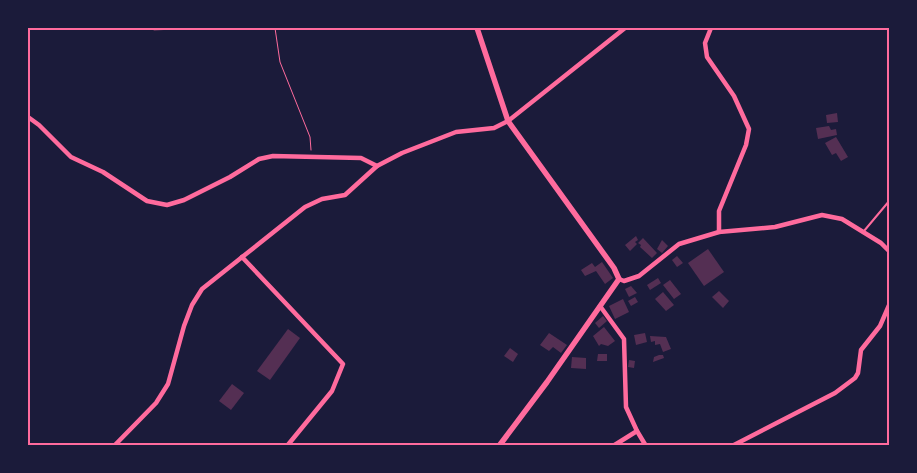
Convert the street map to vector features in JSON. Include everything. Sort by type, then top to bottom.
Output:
[{"type":"street","points":[[477,28],[508,121],[614,268],[619,279],[624,281],[639,276],[679,244],[719,232],[775,227],[822,215],[842,219],[863,231],[890,252]]},
{"type":"street","points":[[114,446],[156,403],[168,384],[184,326],[192,305],[202,289],[305,207],[322,198],[345,195],[377,166],[444,136],[456,132],[494,128],[508,121],[625,28]]},
{"type":"street","points":[[711,28],[705,44],[707,57],[734,96],[745,116],[749,130],[746,145],[719,212],[719,232]]},
{"type":"street","points":[[28,117],[39,125],[71,157],[103,172],[147,201],[168,204],[184,200],[230,177],[259,159],[273,156],[311,155],[361,158],[377,166]]},
{"type":"street","points":[[242,257],[343,364],[332,391],[287,446]]},
{"type":"street","points":[[499,446],[547,382],[619,279]]},
{"type":"street","points":[[732,446],[835,393],[855,378],[858,373],[861,350],[880,326],[890,303]]},
{"type":"street","points":[[600,306],[624,339],[624,395],[626,407],[646,446]]},
{"type":"street","points":[[613,446],[637,431]]},
{"type":"lane","points":[[863,231],[890,200]]},
{"type":"path","points":[[275,28],[280,62],[310,136],[311,155]]},
{"type":"building","points":[[152,28],[174,28],[174,29],[154,31]]},
{"type":"building","points":[[837,113],[838,122],[827,123],[826,115]]},
{"type":"building","points":[[829,126],[831,130],[836,129],[837,135],[818,139],[816,128]]},
{"type":"building","points":[[836,137],[848,157],[841,161],[836,153],[832,155],[825,143]]},
{"type":"building","points":[[636,236],[638,240],[635,242],[637,244],[630,251],[625,245]]},
{"type":"building","points":[[643,238],[657,253],[652,258],[638,243]]},
{"type":"building","points":[[662,240],[668,246],[662,253],[657,249]]},
{"type":"building","points":[[708,249],[724,272],[704,286],[688,263]]},
{"type":"building","points":[[677,256],[683,263],[677,267],[672,260]]},
{"type":"building","points":[[602,262],[613,278],[605,284],[596,271],[585,276],[581,270],[592,263],[595,267]]},
{"type":"building","points":[[658,278],[661,283],[650,290],[647,285]]},
{"type":"building","points":[[670,280],[681,294],[674,299],[663,285]]},
{"type":"building","points":[[631,286],[637,293],[629,297],[625,289]]},
{"type":"building","points":[[719,291],[729,301],[723,308],[712,297]]},
{"type":"building","points":[[663,292],[674,305],[666,311],[655,299]]},
{"type":"building","points":[[635,297],[638,302],[631,306],[628,301]]},
{"type":"building","points":[[623,299],[629,312],[615,319],[609,306]]},
{"type":"building","points":[[603,316],[607,321],[599,328],[595,323]]},
{"type":"building","points":[[604,327],[615,341],[608,346],[601,344],[599,346],[593,336]]},
{"type":"building","points":[[288,329],[300,338],[270,380],[257,371]]},
{"type":"building","points":[[549,333],[567,345],[561,353],[553,347],[549,351],[540,345]]},
{"type":"building","points":[[645,333],[647,342],[636,345],[634,335]]},
{"type":"building","points":[[650,336],[666,337],[671,349],[663,352],[660,344],[655,345],[655,341],[651,342]]},
{"type":"building","points":[[510,348],[518,354],[513,362],[504,356]]},
{"type":"building","points":[[598,354],[607,354],[607,361],[597,361]]},
{"type":"building","points":[[663,355],[664,358],[653,362],[654,357]]},
{"type":"building","points":[[572,357],[586,358],[586,369],[571,368]]},
{"type":"building","points":[[629,360],[635,361],[634,368],[628,367]]},
{"type":"building","points":[[232,384],[244,393],[231,410],[219,401]]}]
